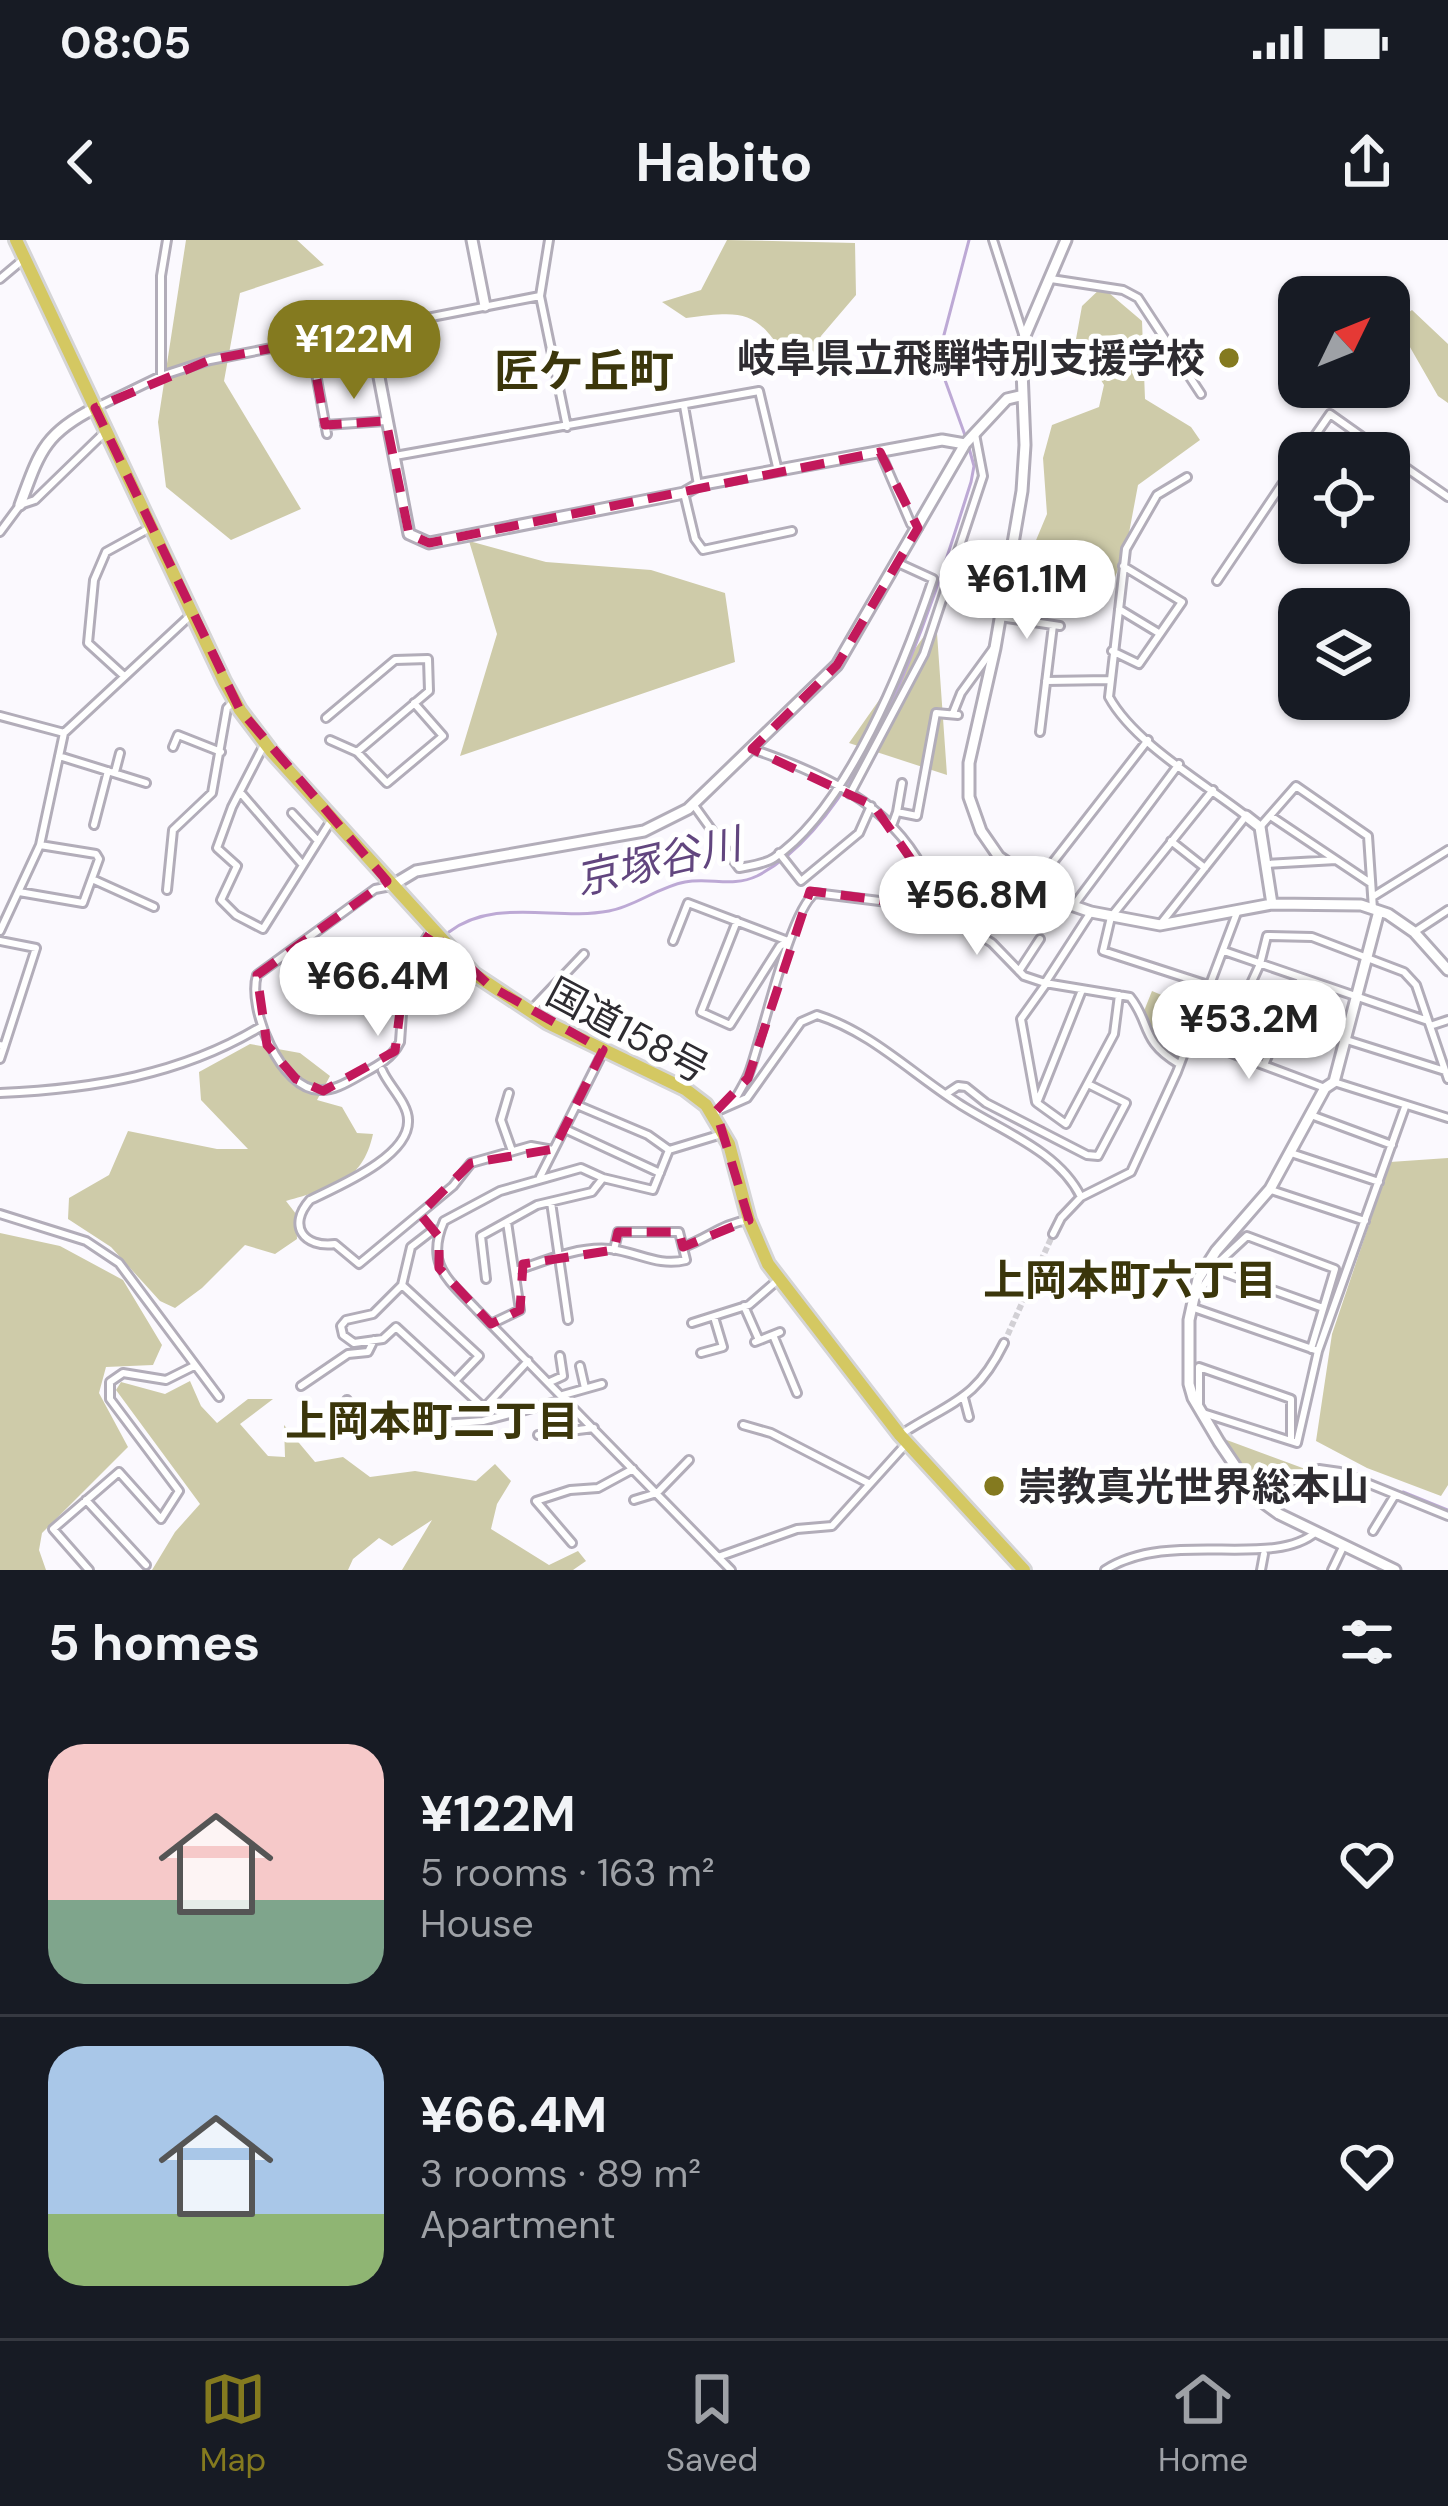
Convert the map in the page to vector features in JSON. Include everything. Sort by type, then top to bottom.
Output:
[{"type":"highway","name":"国道158号","points":[[16,240],[192,614],[235,700],[265,743],[474,974],[529,1012],[685,1089],[713,1113],[725,1133],[749,1220],[779,1280],[904,1439],[1024,1570]]},
{"type":"street","points":[[161,376],[161,276],[167,240]]},
{"type":"street","points":[[472,240],[485,307]]},
{"type":"street","points":[[549,240],[540,296],[567,428]]},
{"type":"street","points":[[993,240],[1024,338]]},
{"type":"street","points":[[1066,240],[1024,338],[1022,491],[996,646],[969,764],[969,796],[981,831],[999,857],[1036,885],[1091,912],[1160,925],[1272,904],[1375,905],[1414,932],[1448,969]]},
{"type":"street","points":[[0,278],[25,258]]},
{"type":"street","points":[[1051,279],[1123,290],[1138,298],[1201,394]]},
{"type":"street","points":[[0,532],[20,505],[44,444],[59,428],[161,376],[210,360],[540,296]]},
{"type":"street","points":[[370,330],[409,534],[429,543],[684,493],[698,485],[942,440],[966,441]]},
{"type":"street","points":[[310,341],[326,430],[386,421]]},
{"type":"street","points":[[393,456],[759,391],[778,471]]},
{"type":"street","points":[[431,931],[405,971],[400,1042],[382,1063],[330,1089],[310,1088],[296,1079],[267,1046],[254,997],[257,975],[374,890],[416,871],[644,831],[693,804],[837,665],[966,441],[1007,399],[1020,396]]},
{"type":"street","points":[[684,405],[698,485]]},
{"type":"street","points":[[1318,432],[1330,414],[1356,432]]},
{"type":"street","points":[[20,505],[34,500],[105,432]]},
{"type":"street","points":[[693,804],[739,868],[772,860],[844,790],[924,654],[983,476],[966,441]]},
{"type":"street","points":[[880,452],[911,524],[918,528]]},
{"type":"street","points":[[1410,470],[1448,497]]},
{"type":"street","points":[[1187,477],[1156,495],[1126,549],[1108,697],[1148,740],[1260,827],[1272,904]]},
{"type":"street","points":[[1216,581],[1278,490]]},
{"type":"street","points":[[684,493],[694,539],[703,550],[792,531]]},
{"type":"street","points":[[123,675],[88,643],[94,580],[106,552],[152,527]]},
{"type":"street","points":[[844,790],[909,652],[933,579],[898,563]]},
{"type":"street","points":[[1112,651],[1138,664],[1182,602],[1124,566]]},
{"type":"street","points":[[1118,608],[1157,632]]},
{"type":"street","points":[[0,931],[40,845],[64,733],[192,614]]},
{"type":"street","points":[[1000,617],[1057,626],[1040,732]]},
{"type":"street","points":[[897,812],[917,816],[936,713],[955,715],[961,693],[996,646]]},
{"type":"street","points":[[326,718],[395,660],[428,659],[429,691],[357,752]]},
{"type":"street","points":[[1046,682],[1110,680]]},
{"type":"street","points":[[167,890],[173,830],[212,793],[227,708],[235,700]]},
{"type":"street","points":[[330,740],[357,752],[387,783],[443,736],[414,704]]},
{"type":"street","points":[[0,716],[64,733]]},
{"type":"street","points":[[173,747],[178,735],[221,752]]},
{"type":"street","points":[[1036,885],[1148,740]]},
{"type":"street","points":[[265,743],[217,848],[237,866],[221,900],[236,915],[263,929],[332,819]]},
{"type":"street","points":[[752,749],[807,768],[871,805],[892,823],[922,868],[911,904]]},
{"type":"street","points":[[94,825],[120,753]]},
{"type":"street","points":[[59,756],[146,783]]},
{"type":"street","points":[[1073,906],[1179,764]]},
{"type":"street","points":[[892,823],[902,783]]},
{"type":"street","points":[[1260,827],[1296,787],[1368,836],[1369,882],[1375,905],[1357,998],[1329,1085],[1270,1189],[1205,1266],[1191,1306],[1189,1384],[1257,1498],[1279,1514],[1395,1570]]},
{"type":"street","points":[[1209,985],[1103,951],[1111,917],[1213,790]]},
{"type":"street","points":[[240,792],[302,864]]},
{"type":"street","points":[[779,853],[801,881],[860,833],[871,805]]},
{"type":"street","points":[[292,813],[318,841]]},
{"type":"street","points":[[1160,925],[1246,816]]},
{"type":"street","points":[[1271,817],[1369,882]]},
{"type":"street","points":[[1171,841],[1204,868]]},
{"type":"street","points":[[19,892],[83,903],[99,859],[96,854],[40,845]]},
{"type":"street","points":[[1375,905],[1448,850]]},
{"type":"street","points":[[1266,864],[1336,860]]},
{"type":"street","points":[[92,879],[154,907]]},
{"type":"street","points":[[733,1104],[748,1078],[788,940],[806,900],[815,893],[936,908],[992,943],[1018,971],[1046,984],[1134,999],[1144,1030],[1179,1064]]},
{"type":"street","points":[[673,941],[688,903],[788,940]]},
{"type":"street","points":[[1054,1234],[1067,1210],[1082,1197],[1129,1175],[1179,1064],[1238,910]]},
{"type":"street","points":[[1414,932],[1448,910]]},
{"type":"street","points":[[1091,912],[1022,1019],[1032,1097],[1066,1124],[1114,1034],[1119,995]]},
{"type":"street","points":[[737,921],[701,1012],[730,1025],[788,940]]},
{"type":"street","points":[[1221,1049],[1260,964],[1267,936],[1312,937],[1404,972],[1416,985],[1447,1075]]},
{"type":"street","points":[[1018,971],[1040,939]]},
{"type":"street","points":[[0,941],[36,948],[0,1059]]},
{"type":"street","points":[[1224,951],[1429,1023],[1448,1020]]},
{"type":"street","points":[[529,1012],[584,954]]},
{"type":"street","points":[[1264,1065],[1301,978]]},
{"type":"street","points":[[1036,1103],[1082,990]]},
{"type":"street","points":[[713,1113],[754,1090],[801,1022],[817,1015],[880,1046],[946,1094],[1045,1155],[1072,1180],[1082,1197]]},
{"type":"street","points":[[1283,1020],[1447,1075]]},
{"type":"street","points":[[0,1093],[80,1088],[159,1072],[262,1027]]},
{"type":"street","points":[[1187,1037],[1264,1065],[1448,1118]]},
{"type":"street","points":[[540,1178],[604,1050]]},
{"type":"street","points":[[382,1070],[407,1114],[405,1130],[371,1170],[310,1200],[301,1213],[300,1227],[314,1244],[335,1244],[359,1264],[453,1186],[471,1162],[531,1146],[554,1150]]},
{"type":"street","points":[[946,1094],[966,1087],[1011,1116],[1087,1155],[1098,1156],[1126,1103],[1088,1084]]},
{"type":"street","points":[[509,1093],[501,1120],[512,1151]]},
{"type":"street","points":[[577,1105],[648,1135],[670,1150]]},
{"type":"street","points":[[1315,1350],[1406,1107]]},
{"type":"street","points":[[1311,1115],[1392,1144]]},
{"type":"street","points":[[565,1129],[660,1173]]},
{"type":"street","points":[[528,1361],[484,1408],[396,1327],[383,1339],[350,1342],[341,1326],[349,1318],[374,1314],[402,1285],[411,1247],[436,1232],[449,1215],[540,1178],[581,1168],[653,1190],[670,1150],[725,1133]]},
{"type":"street","points":[[1291,1153],[1379,1182]]},
{"type":"street","points":[[487,1279],[481,1236],[551,1202],[592,1192],[603,1178]]},
{"type":"street","points":[[1270,1189],[1365,1221]]},
{"type":"street","points":[[551,1202],[568,1320]]},
{"type":"street","points":[[0,1214],[71,1236],[110,1255],[220,1397]]},
{"type":"street","points":[[420,1214],[436,1232],[439,1268],[730,1570]]},
{"type":"street","points":[[683,1247],[708,1238],[729,1222],[749,1220]]},
{"type":"street","points":[[491,1324],[520,1310],[507,1222]]},
{"type":"street","points":[[515,1270],[559,1256],[614,1250],[668,1264],[686,1260],[679,1232],[618,1232],[614,1250]]},
{"type":"street","points":[[1191,1306],[1214,1269],[1247,1236],[1335,1269],[1297,1443],[1200,1409]]},
{"type":"street","points":[[1214,1269],[1323,1308]]},
{"type":"street","points":[[692,1324],[745,1306],[779,1280]]},
{"type":"street","points":[[402,1285],[479,1356],[455,1381]]},
{"type":"street","points":[[745,1306],[757,1341],[777,1333],[797,1393]]},
{"type":"street","points":[[1191,1306],[1315,1350]]},
{"type":"street","points":[[701,1353],[723,1348],[714,1317]]},
{"type":"street","points":[[301,1386],[348,1354],[368,1352],[374,1340]]},
{"type":"street","points":[[718,1557],[797,1529],[832,1526],[904,1439],[986,1377],[1004,1343]]},
{"type":"street","points":[[550,1382],[563,1376],[560,1356]]},
{"type":"street","points":[[88,1570],[53,1529],[86,1500],[119,1472],[161,1519],[179,1491],[110,1399],[108,1386],[119,1374],[166,1380],[194,1366]]},
{"type":"street","points":[[580,1366],[585,1388]]},
{"type":"street","points":[[1200,1409],[1199,1367],[1291,1399],[1291,1441]]},
{"type":"street","points":[[346,1400],[349,1431],[483,1421],[602,1384]]},
{"type":"street","points":[[964,1398],[969,1417]]},
{"type":"street","points":[[388,1403],[390,1428]]},
{"type":"street","points":[[743,1425],[771,1432],[870,1484]]},
{"type":"street","points":[[538,1435],[594,1428]]},
{"type":"street","points":[[634,1500],[656,1493],[689,1460]]},
{"type":"street","points":[[572,1543],[536,1501],[570,1490],[598,1488],[633,1469]]},
{"type":"street","points":[[1257,1498],[1323,1469],[1448,1516]]},
{"type":"street","points":[[1373,1531],[1395,1495]]},
{"type":"street","points":[[86,1500],[146,1565]]},
{"type":"street","points":[[1105,1570],[1137,1554],[1160,1551],[1264,1554],[1294,1550],[1316,1532]]},
{"type":"street","points":[[1332,1570],[1344,1546]]},
{"type":"street","points":[[1261,1570],[1264,1554]]},
{"type":"highlighted area","points":[[310,341],[325,425],[386,421],[409,534],[429,543],[880,452],[918,528],[837,665],[752,749],[874,806],[922,875],[911,904],[810,891],[748,1078],[716,1111],[749,1220],[683,1247],[679,1232],[618,1232],[614,1250],[523,1264],[520,1310],[491,1324],[439,1268],[439,1237],[420,1214],[471,1163],[554,1149],[603,1050],[490,986],[431,932],[405,971],[395,1051],[323,1091],[296,1079],[267,1045],[257,975],[387,881],[240,710],[95,408],[210,360]]},
{"type":"shaded area","points":[[186,240],[297,240],[324,265],[240,293],[224,381],[301,509],[231,540],[166,487],[158,422]]},
{"type":"shaded area","points":[[727,240],[855,243],[856,295],[821,336],[806,368],[793,368],[770,335],[750,319],[725,314],[686,318],[662,302],[701,290]]},
{"type":"shaded area","points":[[1102,287],[1142,321],[1145,399],[1191,427],[1200,440],[1138,485],[1126,549],[1108,595],[1090,605],[1053,594],[1029,557],[1047,514],[1043,458],[1052,425],[1099,407],[1104,385],[1076,339],[1082,306]]},
{"type":"shaded area","points":[[1410,311],[1448,344],[1448,403],[1438,396],[1410,347]]},
{"type":"shaded area","points":[[469,541],[546,562],[651,570],[725,593],[735,662],[460,756],[497,634]]},
{"type":"shaded area","points":[[936,619],[947,775],[849,743]]},
{"type":"shaded area","points":[[1152,991],[1195,1009],[1171,1057],[1142,1016]]},
{"type":"shaded area","points":[[250,1044],[300,1053],[330,1076],[317,1100],[342,1107],[357,1133],[373,1134],[352,1174],[330,1187],[286,1201],[296,1214],[297,1239],[275,1254],[245,1245],[175,1308],[160,1301],[111,1247],[68,1219],[69,1198],[109,1175],[128,1131],[217,1149],[248,1149],[201,1100],[199,1072]]},
{"type":"shaded area","points":[[1448,1158],[1448,1485],[1441,1496],[1367,1468],[1316,1441],[1332,1334],[1390,1162]]},
{"type":"shaded area","points":[[0,1233],[60,1246],[123,1280],[162,1345],[153,1365],[106,1367],[99,1393],[128,1447],[42,1533],[39,1550],[46,1570],[0,1570]]},
{"type":"shaded area","points":[[190,1381],[201,1406],[217,1423],[248,1399],[273,1399],[240,1424],[268,1456],[285,1457],[284,1425],[315,1462],[343,1457],[370,1477],[415,1471],[476,1481],[495,1464],[511,1481],[497,1504],[491,1529],[549,1565],[578,1551],[586,1561],[573,1570],[402,1570],[432,1520],[392,1546],[379,1538],[353,1559],[348,1570],[152,1570],[175,1532],[200,1504],[116,1390],[121,1382],[165,1394]]},
{"type":"shaded area","points":[[1224,1439],[1308,1470],[1258,1491]]},
{"type":"waterway","name":"京塚谷川","points":[[966,438],[941,369],[940,350],[969,240]]},
{"type":"waterway","name":"京塚谷川","points":[[449,932],[486,915],[609,911],[685,882],[748,879],[797,847],[833,806],[892,700],[971,482],[974,466],[969,448]]},
{"type":"waterway","points":[[1403,1492],[1448,1510]]},
{"type":"tunnel","points":[[1004,1343],[1053,1234]]},
{"type":"place","name":"岐阜県立飛騨特別支援学校","points":[[1229,358]]},
{"type":"place","name":"崇教真光世界総本山","points":[[994,1486]]},
{"type":"district","name":"匠ケ丘町","points":[[584,371]]},
{"type":"district","name":"上岡本町六丁目","points":[[1130,1280]]},
{"type":"district","name":"上岡本町二丁目","points":[[432,1421]]}]
